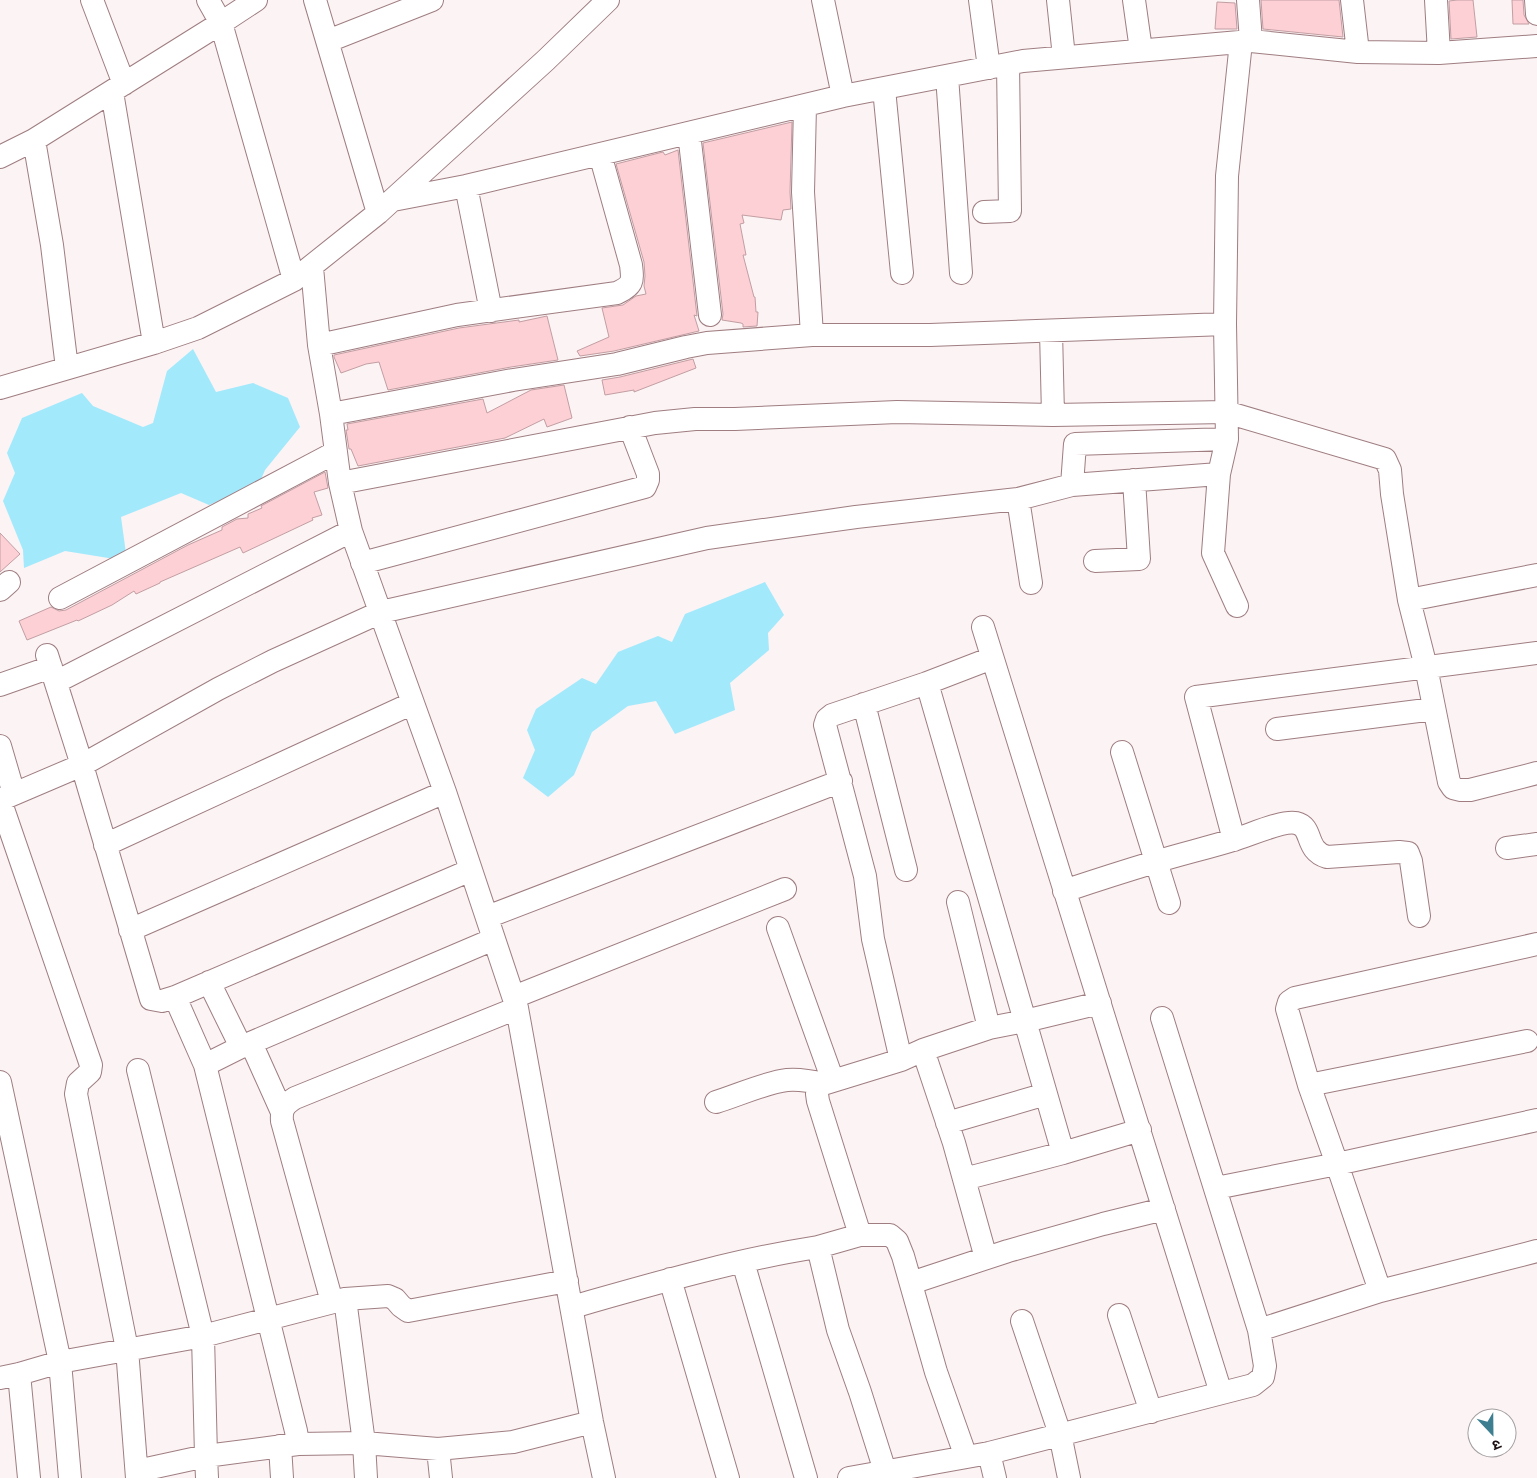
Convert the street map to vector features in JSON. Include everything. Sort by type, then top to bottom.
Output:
[{"type":"street","points":[[208,0],[221,23],[294,280]]},
{"type":"street","points":[[0,156],[34,140],[256,0]]},
{"type":"street","points":[[315,0],[386,206]]},
{"type":"street","points":[[328,41],[432,0]]},
{"type":"street","points":[[823,0],[843,96]]},
{"type":"street","points":[[980,0],[999,66],[1010,211],[984,212]]},
{"type":"street","points":[[1058,0],[1064,57]]},
{"type":"street","points":[[1134,0],[1141,50]]},
{"type":"street","points":[[1236,606],[1213,553],[1218,474],[1227,439],[1225,324],[1227,176],[1246,41],[1248,0]]},
{"type":"street","points":[[1352,0],[1358,52]]},
{"type":"street","points":[[1436,0],[1439,53]]},
{"type":"street","points":[[1536,0],[1537,14]]},
{"type":"street","points":[[94,1],[118,88],[154,343]]},
{"type":"street","points":[[0,388],[154,343],[198,328],[294,280],[386,206],[546,60],[604,1]]},
{"type":"street","points":[[386,206],[843,96],[1023,61],[1246,41],[1358,52],[1439,53],[1537,46]]},
{"type":"street","points":[[947,76],[961,273]]},
{"type":"street","points":[[884,89],[902,273]]},
{"type":"street","points":[[805,106],[803,192],[812,335]]},
{"type":"street","points":[[689,132],[710,315]]},
{"type":"street","points":[[34,140],[54,253],[67,368]]},
{"type":"street","points":[[318,345],[457,315],[617,293],[627,288],[633,279],[631,266],[600,154]]},
{"type":"street","points":[[466,186],[491,311]]},
{"type":"street","points":[[312,267],[318,345],[331,414],[340,483],[351,531],[445,792],[516,1002],[592,1422],[604,1478]]},
{"type":"street","points":[[331,414],[513,380],[617,364],[707,343],[812,335],[930,335],[1225,324]]},
{"type":"street","points":[[1051,331],[1053,415]]},
{"type":"street","points":[[340,483],[630,427],[695,419],[897,412],[1053,415],[1226,412],[1385,459],[1390,470],[1409,600],[1426,667],[1448,782],[1453,788],[1470,790],[1537,774]]},
{"type":"street","points":[[362,563],[645,487],[648,474],[630,427]]},
{"type":"street","points":[[1072,485],[1075,444],[1227,439]]},
{"type":"street","points":[[60,598],[336,452]]},
{"type":"street","points":[[5,798],[82,765],[218,689],[381,612],[707,538],[856,517],[1018,499],[1072,485],[1218,474]]},
{"type":"street","points":[[1095,561],[1139,559],[1134,480]]},
{"type":"street","points":[[1018,499],[1031,583]]},
{"type":"street","points":[[0,685],[51,668],[351,531]]},
{"type":"street","points":[[1409,600],[1537,575]]},
{"type":"street","points":[[983,627],[1221,1393]]},
{"type":"street","points":[[1234,840],[1196,697],[1537,653]]},
{"type":"street","points":[[901,1060],[873,939],[865,876],[826,730],[827,719],[832,715],[992,658]]},
{"type":"street","points":[[51,668],[82,765],[130,930],[152,999],[156,1001],[175,997],[471,870]]},
{"type":"street","points":[[926,683],[1026,1021],[1063,1154]]},
{"type":"street","points":[[105,845],[413,703]]},
{"type":"street","points":[[864,704],[906,870]]},
{"type":"street","points":[[1277,729],[1434,710]]},
{"type":"street","points":[[0,746],[5,798],[91,1065],[90,1072],[78,1083],[76,1094],[127,1349],[137,1475],[206,1456],[289,1445],[364,1443],[438,1449],[513,1442],[592,1422]]},
{"type":"street","points":[[1122,752],[1169,903]]},
{"type":"street","points":[[487,917],[841,781]]},
{"type":"street","points":[[130,930],[445,792]]},
{"type":"street","points":[[1064,891],[1155,862],[1293,822],[1306,829],[1312,847],[1319,855],[1327,857],[1408,853],[1411,861],[1419,916]]},
{"type":"street","points":[[1507,848],[1537,844]]},
{"type":"street","points":[[282,1112],[287,1103],[295,1098],[516,1002],[785,889]]},
{"type":"street","points":[[958,902],[990,1028]]},
{"type":"street","points":[[778,928],[828,1083]]},
{"type":"street","points":[[205,1065],[246,1045],[494,939]]},
{"type":"street","points":[[1380,1291],[1338,1164],[1309,1085],[1287,1008],[1289,1002],[1295,998],[1537,944]]},
{"type":"street","points":[[209,982],[282,1112],[282,1122],[338,1301],[364,1443],[366,1478]]},
{"type":"street","points":[[175,997],[205,1065],[268,1318],[289,1445],[282,1478]]},
{"type":"street","points":[[860,1236],[818,1101],[818,1088],[990,1028],[1100,1003]]},
{"type":"street","points":[[848,1478],[898,1472],[989,1453],[1253,1385],[1263,1377],[1265,1366],[1259,1330],[1162,1018]]},
{"type":"street","points":[[1309,1085],[1527,1041]]},
{"type":"street","points":[[923,1050],[964,1179],[986,1258]]},
{"type":"street","points":[[138,1070],[203,1336],[208,1478]]},
{"type":"street","points":[[716,1102],[787,1080],[828,1083]]},
{"type":"street","points":[[0,1082],[60,1362],[70,1478]]},
{"type":"street","points":[[947,1123],[1046,1094]]},
{"type":"street","points":[[1216,1188],[1338,1164],[1537,1120]]},
{"type":"street","points":[[964,1179],[1063,1154],[1140,1130]]},
{"type":"street","points":[[911,1283],[986,1258],[1103,1224],[1164,1209]]},
{"type":"street","points":[[572,1307],[670,1279],[790,1251],[818,1247],[860,1236],[890,1235],[897,1241],[903,1256],[936,1372],[966,1457]]},
{"type":"street","points":[[818,1247],[838,1330],[860,1392],[898,1472]]},
{"type":"street","points":[[1259,1330],[1380,1291],[1537,1251]]},
{"type":"street","points":[[743,1262],[806,1478]]},
{"type":"street","points":[[670,1279],[728,1478]]},
{"type":"street","points":[[29,1478],[10,1376],[60,1362],[203,1336],[338,1301],[388,1296],[395,1299],[400,1306],[408,1311],[567,1281]]},
{"type":"street","points":[[1119,1315],[1150,1412]]},
{"type":"street","points":[[1022,1321],[1060,1434],[1069,1478]]},
{"type":"street","points":[[438,1449],[441,1478]]},
{"type":"street","points":[[989,1453],[995,1478]]},
{"type":"water","points":[[193,349],[216,392],[253,383],[288,398],[300,427],[265,470],[259,484],[209,505],[181,493],[121,517],[127,561],[65,551],[24,568],[23,550],[3,501],[15,473],[7,453],[22,418],[82,393],[93,406],[143,427],[153,423],[167,371]]},
{"type":"water","points":[[765,582],[784,615],[768,633],[769,650],[730,683],[735,710],[675,734],[656,701],[628,706],[592,732],[574,775],[548,797],[523,778],[535,750],[527,730],[536,709],[582,678],[596,684],[618,652],[658,636],[672,642],[685,614]]},
{"type":"building","points":[[1261,0],[1339,0],[1343,37],[1263,29]]},
{"type":"building","points":[[1473,0],[1477,37],[1451,39],[1449,1]]},
{"type":"building","points":[[1512,0],[1523,0],[1524,15],[1529,24],[1513,24]]},
{"type":"building","points":[[1217,2],[1235,3],[1237,29],[1215,29]]},
{"type":"building","points":[[792,122],[791,209],[783,210],[781,220],[742,215],[744,223],[740,224],[746,255],[743,255],[755,297],[756,312],[758,312],[757,326],[743,327],[741,323],[722,320],[723,314],[703,143]]},
{"type":"building","points":[[678,150],[697,316],[694,315],[699,331],[614,351],[580,356],[577,351],[609,337],[602,308],[623,305],[636,296],[646,294],[644,262],[616,164],[663,152],[665,155]]},
{"type":"building","points":[[547,316],[558,360],[388,390],[379,362],[366,364],[341,373],[334,357],[334,355],[459,328],[519,320],[519,322]]},
{"type":"building","points":[[693,359],[696,368],[634,392],[634,390],[605,395],[602,380]]},
{"type":"building","points":[[564,385],[572,418],[547,427],[544,419],[505,438],[358,466],[351,449],[349,449],[347,424],[483,399],[487,413],[531,390]]},
{"type":"building","points":[[325,472],[328,488],[314,492],[322,515],[312,518],[313,520],[243,553],[240,547],[136,594],[134,591],[112,605],[78,621],[27,640],[19,621],[51,607],[59,611],[66,610],[188,545],[222,530],[222,527],[237,519],[248,518],[248,514],[262,508],[261,506]]},
{"type":"building","points":[[0,533],[20,554],[0,572]]}]
